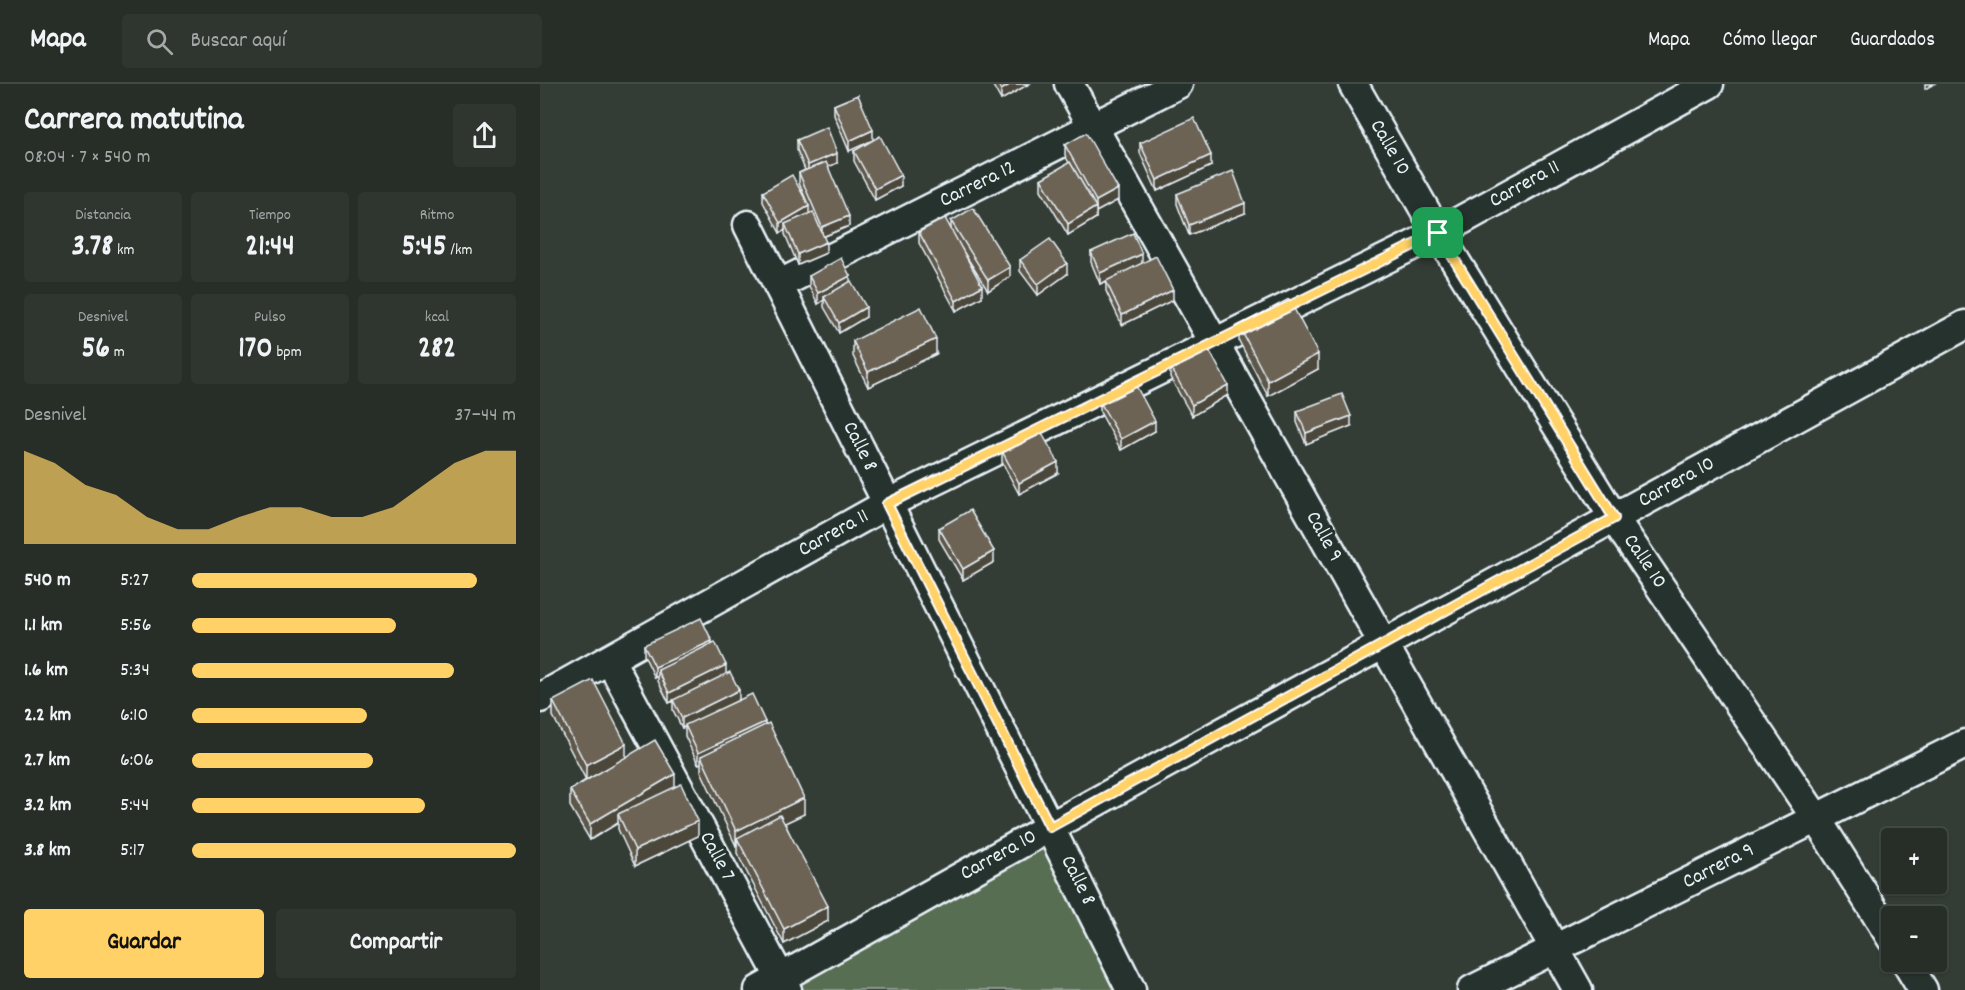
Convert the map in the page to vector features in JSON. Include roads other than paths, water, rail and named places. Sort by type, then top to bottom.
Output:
[{"type":"street","name":"Calle 9","points":[[1069,84],[1578,990]]},
{"type":"street","name":"Carrera 12","points":[[778,285],[1178,84]]},
{"type":"street","name":"Calle 10","points":[[1353,84],[1438,233],[1614,518],[1816,818],[1881,921]]},
{"type":"street","name":"Carrera 11","points":[[540,698],[887,504],[1438,233],[1709,84]]},
{"type":"street","name":"Calle 8","points":[[748,225],[1131,990]]},
{"type":"street","name":"Carrera 10","points":[[776,986],[1050,827],[1965,325]]},
{"type":"street","name":"Calle 7","points":[[610,660],[776,986]]},
{"type":"street","name":"Carrera 9","points":[[1472,990],[1965,744]]},
{"type":"street","points":[[1911,972],[1923,990]]}]
